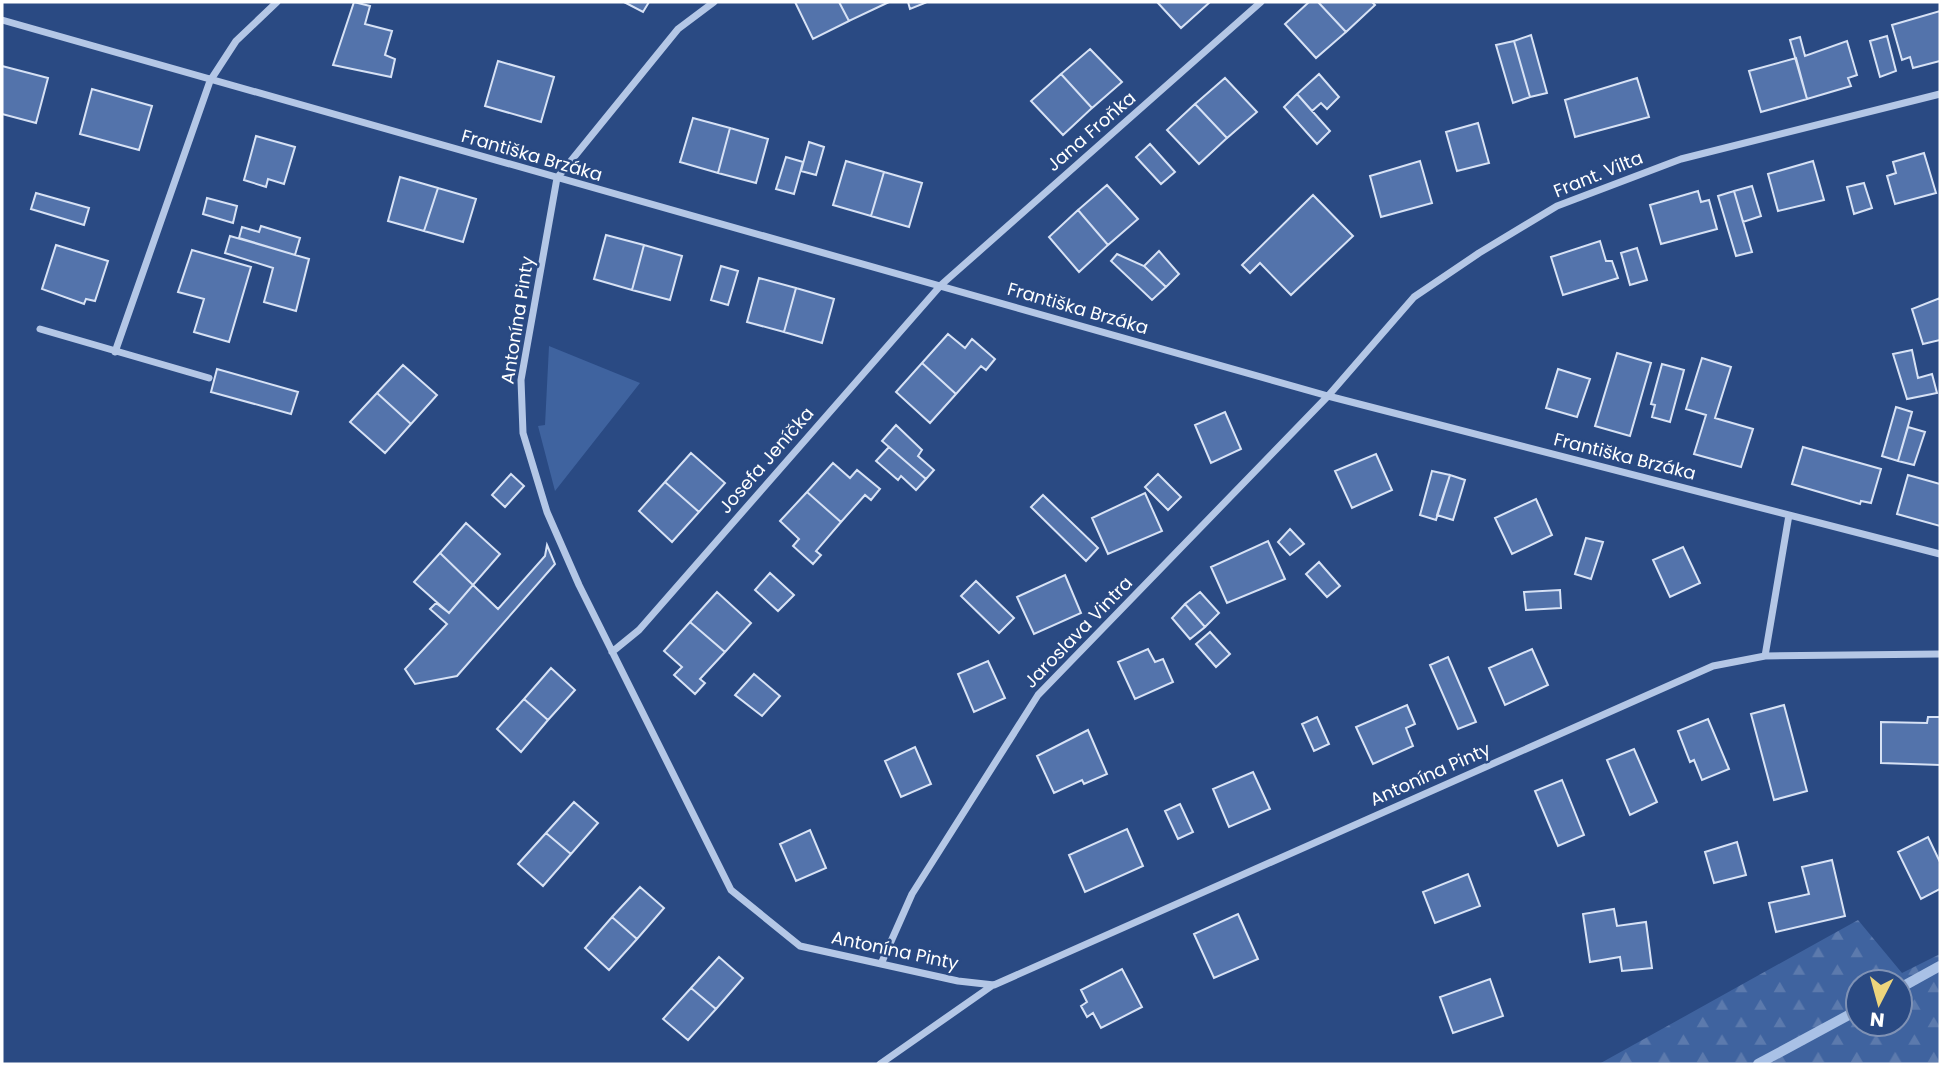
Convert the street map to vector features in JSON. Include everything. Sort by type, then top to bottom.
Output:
[{"type":"street","points":[[115,352],[210,81],[236,41],[277,2]]},
{"type":"street","points":[[558,178],[678,29],[714,2]]},
{"type":"street","name":"Jana Froňka","points":[[941,285],[1261,2]]},
{"type":"street","name":"Františka Brzáka","points":[[2,20],[1328,396],[1940,554]]},
{"type":"street","name":"Frant. Vilta","points":[[1328,396],[1414,297],[1479,253],[1557,206],[1681,159],[1940,94]]},
{"type":"street","name":"Antonína Pinty","points":[[558,178],[523,366],[523,433],[547,512],[612,652],[731,890],[800,946],[993,985],[1713,666],[1765,656],[1940,654]]},
{"type":"street","name":"Josefa Jeníčka","points":[[612,652],[639,630],[941,285]]},
{"type":"street","points":[[40,329],[209,378]]},
{"type":"street","name":"Jaroslava Vintra","points":[[880,964],[912,894],[1038,695],[1328,396]]},
{"type":"street","points":[[1765,656],[1789,515]]},
{"type":"street","points":[[880,1064],[993,985]]},
{"type":"green space","points":[[549,346],[640,383],[555,491],[538,426],[545,425]]},
{"type":"green space","points":[[1858,920],[1898,968],[1844,968],[1844,1038],[1914,1038],[1912,968],[1940,954],[1940,1064],[1599,1064]]},
{"type":"building","points":[[354,2],[370,6],[365,24],[392,31],[385,55],[395,59],[391,77],[333,65]]},
{"type":"building","points":[[624,2],[649,2],[643,12]]},
{"type":"building","points":[[795,2],[839,2],[849,21],[813,39]]},
{"type":"building","points":[[839,2],[889,2],[849,21]]},
{"type":"building","points":[[908,2],[924,2],[925,3],[910,9]]},
{"type":"building","points":[[1157,2],[1210,2],[1181,28]]},
{"type":"building","points":[[1309,2],[1318,2],[1346,32],[1316,58],[1285,24]]},
{"type":"building","points":[[1318,2],[1372,2],[1375,5],[1346,32]]},
{"type":"building","points":[[1940,11],[1940,61],[1913,68],[1910,57],[1902,60],[1892,25]]},
{"type":"building","points":[[1531,35],[1547,93],[1530,97],[1514,41]]},
{"type":"building","points":[[1887,36],[1896,71],[1880,77],[1870,41]]},
{"type":"building","points":[[1800,37],[1805,56],[1847,41],[1857,75],[1848,78],[1851,86],[1807,99],[1790,40]]},
{"type":"building","points":[[1514,41],[1530,97],[1513,103],[1496,45]]},
{"type":"building","points":[[1090,49],[1122,82],[1092,108],[1061,74]]},
{"type":"building","points":[[1796,58],[1807,99],[1761,112],[1749,71]]},
{"type":"building","points":[[498,61],[554,77],[541,122],[485,106]]},
{"type":"building","points":[[2,66],[48,78],[36,123],[2,114]]},
{"type":"building","points":[[1061,74],[1092,108],[1063,135],[1031,101]]},
{"type":"building","points":[[1319,74],[1339,97],[1327,109],[1321,103],[1312,111],[1297,94]]},
{"type":"building","points":[[1225,78],[1257,112],[1227,138],[1195,104]]},
{"type":"building","points":[[1637,78],[1649,117],[1575,137],[1565,100]]},
{"type":"building","points":[[92,89],[152,106],[139,150],[80,134]]},
{"type":"building","points":[[1297,94],[1330,131],[1317,144],[1284,107]]},
{"type":"building","points":[[1195,104],[1227,138],[1199,164],[1167,130]]},
{"type":"building","points":[[693,118],[730,128],[718,173],[680,162]]},
{"type":"building","points":[[1478,123],[1489,163],[1457,171],[1446,132]]},
{"type":"building","points":[[730,128],[768,139],[756,183],[718,173]]},
{"type":"building","points":[[256,136],[295,147],[284,184],[268,179],[266,187],[244,180]]},
{"type":"building","points":[[809,142],[824,147],[816,175],[801,171]]},
{"type":"building","points":[[1150,144],[1175,172],[1161,184],[1136,157]]},
{"type":"building","points":[[1924,153],[1936,193],[1895,204],[1887,176],[1896,173],[1893,162]]},
{"type":"building","points":[[786,157],[803,162],[794,194],[776,189]]},
{"type":"building","points":[[846,161],[884,172],[871,216],[833,205]]},
{"type":"building","points":[[1420,161],[1432,203],[1381,217],[1370,176]]},
{"type":"building","points":[[1813,161],[1824,200],[1778,211],[1768,174]]},
{"type":"building","points":[[884,172],[922,183],[909,227],[871,216]]},
{"type":"building","points":[[400,177],[438,188],[424,231],[388,221]]},
{"type":"building","points":[[1864,183],[1872,208],[1854,214],[1847,187]]},
{"type":"building","points":[[1107,185],[1138,219],[1108,245],[1078,210]]},
{"type":"building","points":[[1752,186],[1761,216],[1743,222],[1734,191]]},
{"type":"building","points":[[438,188],[476,199],[463,242],[424,231]]},
{"type":"building","points":[[1698,191],[1701,202],[1709,200],[1717,229],[1661,244],[1650,205]]},
{"type":"building","points":[[1734,191],[1752,252],[1736,256],[1718,196]]},
{"type":"building","points":[[36,193],[89,208],[84,225],[31,209]]},
{"type":"building","points":[[1313,195],[1353,236],[1291,295],[1260,263],[1250,273],[1242,265]]},
{"type":"building","points":[[207,198],[237,206],[233,223],[203,214]]},
{"type":"building","points":[[1078,210],[1108,245],[1079,272],[1049,237]]},
{"type":"building","points":[[261,226],[300,238],[295,255],[239,238],[242,227],[259,232]]},
{"type":"building","points":[[606,235],[644,245],[632,290],[594,279]]},
{"type":"building","points":[[230,236],[309,259],[296,311],[264,302],[273,268],[225,253]]},
{"type":"building","points":[[1600,241],[1606,261],[1612,261],[1618,278],[1563,295],[1551,257]]},
{"type":"building","points":[[56,245],[108,261],[95,301],[86,299],[84,304],[42,289]]},
{"type":"building","points":[[644,245],[682,256],[670,300],[632,290]]},
{"type":"building","points":[[1637,248],[1647,280],[1630,285],[1621,253]]},
{"type":"building","points":[[192,250],[251,267],[229,342],[194,332],[204,299],[178,292]]},
{"type":"building","points":[[1159,251],[1179,274],[1166,287],[1144,266]]},
{"type":"building","points":[[1117,254],[1144,266],[1166,287],[1152,300],[1111,261]]},
{"type":"building","points":[[721,266],[738,271],[728,305],[711,300]]},
{"type":"building","points":[[759,278],[796,288],[784,332],[747,322]]},
{"type":"building","points":[[796,288],[834,299],[822,343],[784,332]]},
{"type":"building","points":[[1940,298],[1940,340],[1923,344],[1912,309]]},
{"type":"building","points":[[948,334],[965,348],[972,339],[995,359],[986,370],[981,366],[956,394],[922,363]]},
{"type":"building","points":[[1912,350],[1918,378],[1932,374],[1937,393],[1907,399],[1893,354]]},
{"type":"building","points":[[1617,353],[1651,363],[1630,436],[1595,426]]},
{"type":"building","points":[[1702,358],[1731,367],[1715,418],[1753,429],[1741,467],[1694,454],[1706,415],[1686,409]]},
{"type":"building","points":[[922,363],[956,394],[930,423],[896,392]]},
{"type":"building","points":[[1662,364],[1684,370],[1670,422],[1652,417],[1655,405],[1651,404]]},
{"type":"building","points":[[403,365],[437,395],[411,424],[377,393]]},
{"type":"building","points":[[217,369],[298,392],[291,414],[211,392]]},
{"type":"building","points":[[1558,369],[1590,379],[1577,417],[1546,408]]},
{"type":"building","points":[[377,393],[411,424],[385,453],[350,422]]},
{"type":"building","points":[[1896,407],[1912,412],[1898,461],[1882,456]]},
{"type":"building","points":[[1225,412],[1241,449],[1211,463],[1195,425]]},
{"type":"building","points":[[896,425],[922,450],[918,456],[934,470],[926,479],[882,441]]},
{"type":"building","points":[[1908,427],[1925,432],[1914,465],[1898,461]]},
{"type":"building","points":[[889,447],[926,479],[916,490],[901,476],[898,480],[876,461]]},
{"type":"building","points":[[1803,447],[1881,469],[1871,503],[1861,501],[1860,504],[1792,484]]},
{"type":"building","points":[[691,453],[725,483],[699,512],[665,482]]},
{"type":"building","points":[[1376,454],[1392,490],[1352,508],[1335,471]]},
{"type":"building","points":[[833,463],[850,478],[857,470],[880,489],[871,500],[865,495],[841,522],[807,492]]},
{"type":"building","points":[[1432,471],[1450,475],[1436,520],[1420,515]]},
{"type":"building","points":[[511,474],[524,486],[505,507],[492,495]]},
{"type":"building","points":[[1158,474],[1181,497],[1168,510],[1145,487]]},
{"type":"building","points":[[1450,475],[1465,480],[1453,520],[1437,515]]},
{"type":"building","points":[[1908,475],[1940,484],[1940,526],[1897,514]]},
{"type":"building","points":[[665,482],[699,512],[672,542],[639,511]]},
{"type":"building","points":[[807,492],[841,522],[816,551],[821,555],[813,564],[793,546],[799,539],[780,521]]},
{"type":"building","points":[[1145,493],[1162,531],[1108,554],[1092,518]]},
{"type":"building","points":[[1043,495],[1098,548],[1086,561],[1031,507]]},
{"type":"building","points":[[1536,499],[1552,535],[1512,554],[1495,518]]},
{"type":"building","points":[[466,523],[500,554],[473,585],[440,553]]},
{"type":"building","points":[[1290,529],[1304,544],[1290,555],[1278,542]]},
{"type":"building","points":[[1586,538],[1603,542],[1591,579],[1575,574]]},
{"type":"building","points":[[1268,541],[1285,579],[1227,603],[1211,567]]},
{"type":"building","points":[[547,545],[555,564],[457,676],[415,684],[405,669],[447,624],[430,609],[436,603],[449,613],[473,585],[498,609],[545,556]]},
{"type":"building","points":[[1683,547],[1700,583],[1670,597],[1653,560]]},
{"type":"building","points":[[440,553],[473,585],[449,613],[414,582]]},
{"type":"building","points":[[1319,562],[1340,586],[1327,597],[1306,574]]},
{"type":"building","points":[[770,573],[794,595],[778,611],[755,590]]},
{"type":"building","points":[[1065,575],[1081,613],[1034,634],[1017,597]]},
{"type":"building","points":[[976,581],[1014,618],[999,633],[961,596]]},
{"type":"building","points":[[1560,590],[1561,608],[1526,610],[1524,592]]},
{"type":"building","points":[[717,592],[751,623],[725,652],[690,622]]},
{"type":"building","points":[[1200,592],[1219,613],[1205,627],[1185,604]]},
{"type":"building","points":[[1185,604],[1205,627],[1190,639],[1172,618]]},
{"type":"building","points":[[690,622],[725,652],[700,679],[705,683],[695,694],[674,675],[682,667],[664,651]]},
{"type":"building","points":[[1210,632],[1230,654],[1216,667],[1196,644]]},
{"type":"building","points":[[1148,649],[1155,662],[1163,659],[1173,682],[1135,699],[1118,662]]},
{"type":"building","points":[[1532,649],[1548,685],[1505,705],[1489,668]]},
{"type":"building","points":[[1448,657],[1476,722],[1458,729],[1430,665]]},
{"type":"building","points":[[988,661],[1005,698],[974,712],[958,674]]},
{"type":"building","points":[[551,668],[575,690],[548,720],[524,699]]},
{"type":"building","points":[[754,674],[780,696],[762,716],[735,695]]},
{"type":"building","points":[[524,699],[548,720],[521,752],[497,729]]},
{"type":"building","points":[[1407,705],[1415,724],[1406,728],[1413,746],[1373,764],[1356,727]]},
{"type":"building","points":[[1784,705],[1807,791],[1774,800],[1751,714]]},
{"type":"building","points":[[1317,717],[1329,744],[1314,751],[1302,724]]},
{"type":"building","points":[[1928,717],[1940,717],[1940,765],[1881,763],[1881,722],[1927,723]]},
{"type":"building","points":[[1708,719],[1729,769],[1702,780],[1694,760],[1690,762],[1678,731]]},
{"type":"building","points":[[1088,730],[1107,774],[1084,784],[1082,780],[1054,793],[1037,756]]},
{"type":"building","points":[[915,747],[931,784],[901,797],[885,761]]},
{"type":"building","points":[[1634,749],[1657,802],[1630,815],[1607,760]]},
{"type":"building","points":[[1253,772],[1270,809],[1229,827],[1213,789]]},
{"type":"building","points":[[1562,780],[1584,835],[1558,846],[1535,791]]},
{"type":"building","points":[[574,802],[598,823],[571,854],[546,833]]},
{"type":"building","points":[[1180,804],[1193,832],[1178,839],[1165,811]]},
{"type":"building","points":[[1127,829],[1143,866],[1085,892],[1069,855]]},
{"type":"building","points":[[810,830],[826,868],[796,881],[780,844]]},
{"type":"building","points":[[546,833],[571,854],[543,886],[518,864]]},
{"type":"building","points":[[1928,837],[1940,862],[1940,889],[1921,899],[1898,852]]},
{"type":"building","points":[[1737,842],[1746,875],[1714,883],[1705,852]]},
{"type":"building","points":[[1832,860],[1845,916],[1776,932],[1769,903],[1809,894],[1802,867]]},
{"type":"building","points":[[1468,874],[1480,906],[1435,923],[1423,892]]},
{"type":"building","points":[[640,887],[664,908],[637,939],[612,917]]},
{"type":"building","points":[[1614,909],[1617,926],[1646,922],[1652,968],[1622,971],[1620,957],[1590,962],[1583,914]]},
{"type":"building","points":[[1238,914],[1258,959],[1214,978],[1194,934]]},
{"type":"building","points":[[612,917],[637,939],[609,970],[585,948]]},
{"type":"building","points":[[719,957],[743,978],[716,1009],[691,988]]},
{"type":"building","points":[[1122,969],[1142,1007],[1101,1028],[1093,1013],[1087,1017],[1081,1006],[1087,1002],[1081,990]]},
{"type":"building","points":[[1490,979],[1503,1016],[1453,1033],[1440,997]]},
{"type":"building","points":[[691,988],[716,1009],[688,1040],[663,1019]]},
{"type":"waterway","points":[[1914,980],[1940,966]]},
{"type":"waterway","points":[[1758,1064],[1844,1018]]}]
